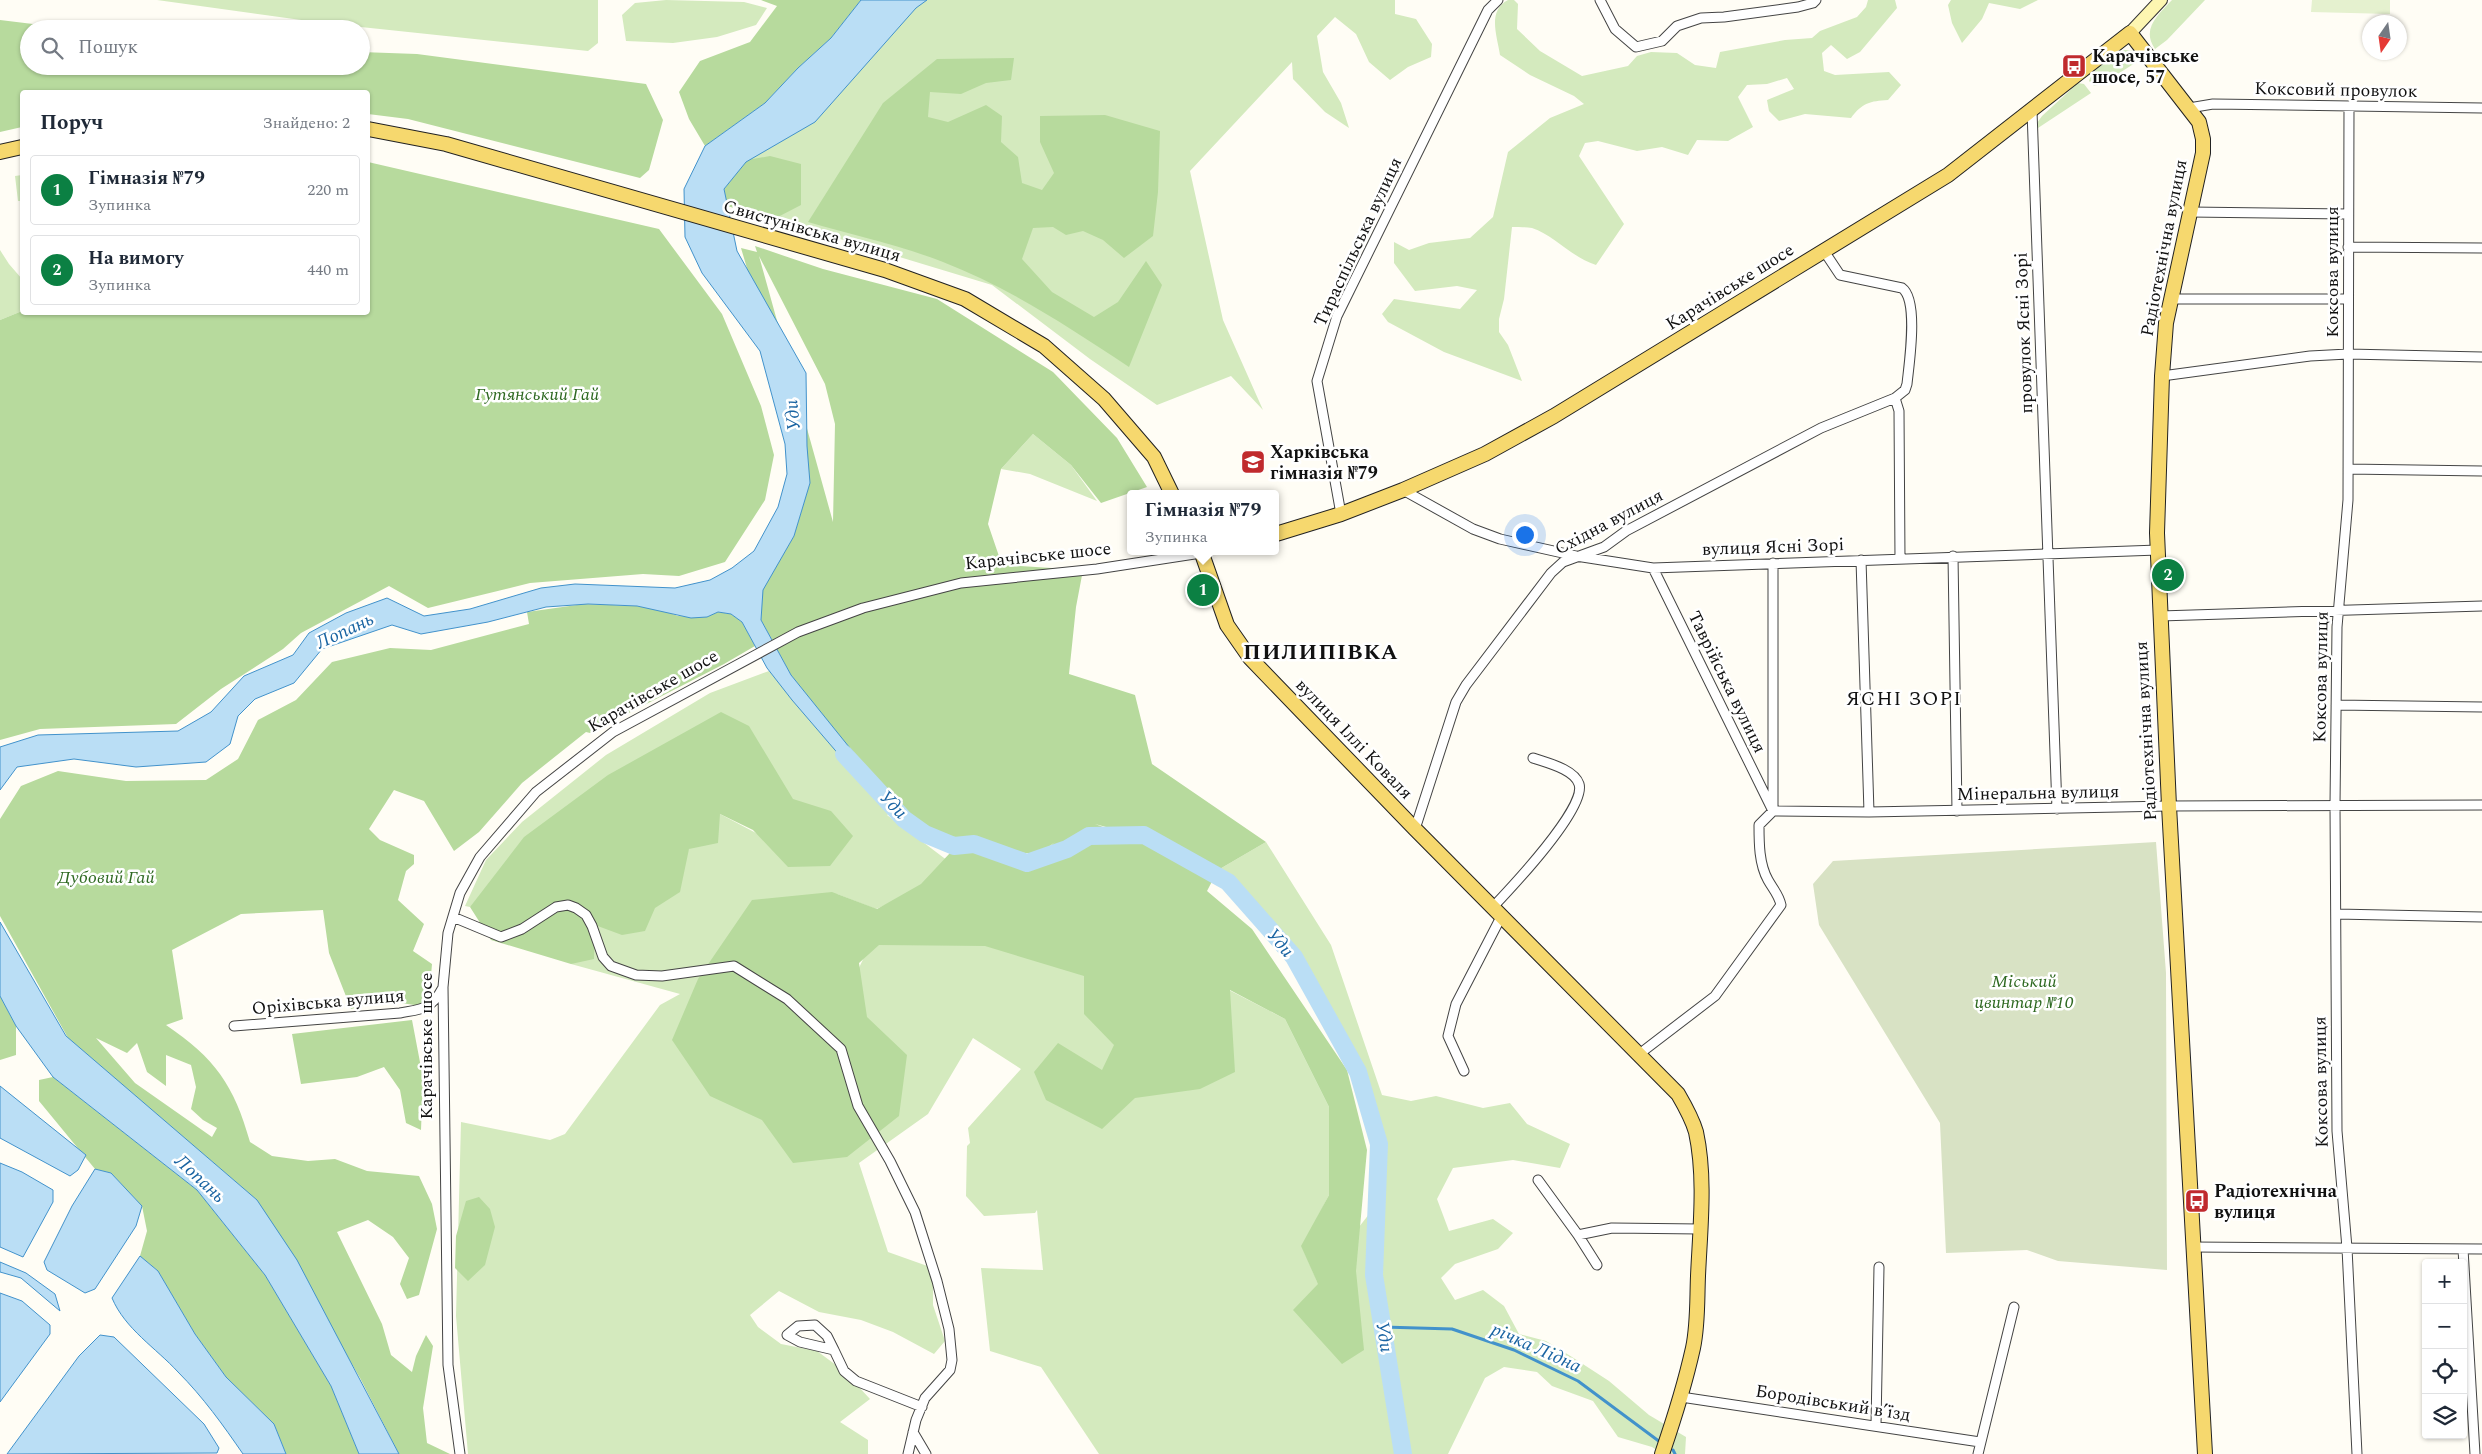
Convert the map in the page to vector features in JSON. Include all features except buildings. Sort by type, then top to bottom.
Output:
[{"type":"main road","name":"Карачівське шосе","points":[[1279,533],[1341,514],[1403,490],[1484,454],[1554,416],[1948,175],[2130,33],[2162,0]]},
{"type":"main road","name":"Радіотехнічна вулиця","points":[[2130,33],[2199,122],[2204,140],[2203,153],[2170,300],[2162,376],[2158,550],[2169,806],[2205,1454]]},
{"type":"main road","name":"Свистунівська вулиця","points":[[370,129],[446,144],[660,208],[923,283],[965,299],[995,315],[1044,346],[1104,399],[1154,457],[1170,490]]},
{"type":"main road","points":[[0,152],[20,147]]},
{"type":"main road","name":"вулиця Іллі Коваля","points":[[1204,555],[1228,625],[1250,658],[1496,913],[1678,1094],[1691,1119],[1698,1145],[1700,1229],[1693,1346],[1681,1397],[1662,1454]]},
{"type":"street","name":"Тираспільська вулиця","points":[[1341,514],[1317,381],[1337,316],[1488,10],[1498,0]]},
{"type":"street","points":[[1600,0],[1615,29],[1636,47],[1662,41],[1677,26],[1700,18],[1724,17],[1797,3],[1813,3],[1816,0]]},
{"type":"street","name":"Коксовий провулок","points":[[2189,108],[2213,104],[2482,108]]},
{"type":"street","name":"Коксова вулиця","points":[[2348,106],[2348,500],[2339,610],[2336,705],[2337,1131],[2347,1248],[2357,1454]]},
{"type":"street","name":"провулок Ясні Зорі","points":[[2032,111],[2058,809]]},
{"type":"street","points":[[2190,212],[2348,214]]},
{"type":"street","points":[[2348,248],[2482,248]]},
{"type":"street","points":[[1824,251],[1840,275],[1902,288],[1907,291],[1910,299],[1911,321],[1907,384],[1905,390],[1895,398],[1899,411],[1900,559]]},
{"type":"street","points":[[2170,300],[2348,299]]},
{"type":"street","points":[[2162,376],[2310,356],[2348,354],[2482,357]]},
{"type":"street","name":"Східна вулиця","points":[[1415,829],[1456,702],[1466,685],[1551,573],[1563,562],[1604,547],[1626,531],[1821,428],[1895,398]]},
{"type":"street","points":[[2348,469],[2482,471]]},
{"type":"street","name":"вулиця Ясні Зорі","points":[[1403,490],[1473,529],[1500,539],[1576,556],[1653,568],[2158,550]]},
{"type":"street","name":"Карачівське шосе","points":[[460,1454],[448,1364],[443,987],[448,933],[460,893],[480,857],[536,792],[613,732],[798,632],[863,608],[961,583],[1097,569],[1184,555]]},
{"type":"street","points":[[1953,556],[1957,811]]},
{"type":"street","points":[[1861,560],[1870,812]]},
{"type":"street","points":[[1638,1055],[1715,996],[1781,905],[1780,897],[1767,879],[1758,847],[1759,825],[1773,811],[1772,564]]},
{"type":"street","name":"Таврійська вулиця","points":[[1653,568],[1773,811]]},
{"type":"street","points":[[2160,616],[2482,606]]},
{"type":"street","points":[[2336,705],[2482,707]]},
{"type":"street","points":[[1464,1071],[1448,1036],[1456,1004],[1496,913],[1569,817],[1579,797],[1579,785],[1572,774],[1534,758]]},
{"type":"street","name":"Мінеральна вулиця","points":[[1773,811],[1957,811],[2169,806],[2482,806]]},
{"type":"street","points":[[453,917],[501,937],[522,929],[556,906],[568,905],[586,915],[603,957],[611,966],[636,975],[662,976],[734,966],[787,999],[841,1049],[858,1106],[890,1160],[916,1212],[949,1329],[952,1360],[950,1370],[937,1383],[922,1406],[908,1454]]},
{"type":"street","points":[[2336,914],[2482,917]]},
{"type":"street","name":"Оріхівська вулиця","points":[[234,1026],[400,1013],[426,1008],[436,1001],[443,987]]},
{"type":"street","points":[[1538,1180],[1597,1265]]},
{"type":"street","points":[[1578,1235],[1612,1228],[1700,1229]]},
{"type":"street","points":[[2194,1247],[2482,1249]]},
{"type":"street","points":[[2463,1249],[2475,1454]]},
{"type":"street","points":[[1876,1425],[1879,1267]]},
{"type":"street","points":[[1978,1454],[2014,1307]]},
{"type":"street","points":[[834,1350],[800,1342],[788,1335],[798,1326],[815,1326],[827,1336],[834,1350],[844,1372],[856,1381],[922,1406]]},
{"type":"street","name":"Бородівський в’їзд","points":[[1681,1397],[1980,1442]]},
{"type":"street","points":[[913,1432],[926,1454]]},
{"type":"green space","points":[[157,0],[598,0],[598,43],[588,51],[370,28],[370,20],[301,20]]},
{"type":"green space","points":[[666,0],[744,2],[767,8],[756,25],[717,37],[673,43],[626,41],[622,15],[635,3]]},
{"type":"green space","points":[[761,0],[861,0],[831,38],[798,68],[765,103],[705,146],[689,119],[679,92],[700,61],[750,42],[777,6]]},
{"type":"green space","points":[[920,0],[1395,0],[1395,14],[1416,19],[1432,44],[1431,57],[1408,67],[1390,80],[1369,62],[1356,34],[1335,17],[1317,36],[1323,72],[1341,103],[1349,128],[1325,112],[1293,79],[1292,62],[1190,171],[1223,320],[1263,410],[1231,376],[1157,405],[1090,359],[992,285],[774,219],[747,160]]},
{"type":"green space","points":[[1508,0],[1514,0],[1518,4],[1517,29],[1540,51],[1582,76],[1628,66],[1637,56],[1651,52],[1677,53],[1695,65],[1716,68],[1720,52],[1785,40],[1812,38],[1820,31],[1857,17],[1866,7],[1868,0],[1895,0],[1897,8],[1860,52],[1847,59],[1831,45],[1822,53],[1824,71],[1835,75],[1889,72],[1901,85],[1888,100],[1867,104],[1859,109],[1851,118],[1805,114],[1779,121],[1769,111],[1767,100],[1794,89],[1787,78],[1767,84],[1747,85],[1738,97],[1753,127],[1728,141],[1697,140],[1688,155],[1662,147],[1637,151],[1598,141],[1585,143],[1579,156],[1624,224],[1596,265],[1579,257],[1540,231],[1525,227],[1512,227],[1504,299],[1499,319],[1499,332],[1508,345],[1522,381],[1444,352],[1388,322],[1382,314],[1394,299],[1460,309],[1477,290],[1457,286],[1415,291],[1394,263],[1394,242],[1409,250],[1429,243],[1470,238],[1493,217],[1508,152],[1550,118],[1584,104],[1574,96],[1530,75],[1500,55],[1495,17],[1497,10]]},
{"type":"green space","points":[[1951,0],[2038,0],[2020,9],[1989,3],[1982,19],[1962,43],[1952,23],[1948,5]]},
{"type":"green space","points":[[2172,0],[2205,0],[2167,40],[2155,49],[2150,35],[2153,23]]},
{"type":"green space","points":[[2312,0],[2390,0],[2390,14],[2311,12]]},
{"type":"green space","points":[[0,20],[20,22],[20,75],[370,75],[370,52],[417,54],[646,84],[663,120],[649,170],[640,178],[408,119],[370,114],[370,90],[20,90],[20,127],[0,132]]},
{"type":"green space","points":[[2125,50],[2135,51],[2143,58],[2102,84],[2094,86],[2089,81],[2099,66],[2109,58]]},
{"type":"green space","points":[[1014,58],[1011,80],[986,83],[961,94],[930,92],[928,117],[948,122],[986,105],[1002,116],[1001,142],[1018,157],[1022,183],[1042,190],[1054,173],[1040,142],[1040,116],[1105,115],[1160,131],[1158,192],[1153,236],[1124,258],[1103,240],[1083,231],[1066,235],[1053,227],[1033,228],[1022,259],[1052,292],[1094,317],[1118,302],[1146,261],[1162,285],[1129,367],[1016,296],[968,272],[910,250],[808,222],[883,103],[937,59]]},
{"type":"green space","points":[[2078,83],[2084,84],[2091,93],[2038,128],[2037,123],[2042,116]]},
{"type":"green space","points":[[770,156],[801,164],[801,205],[774,219],[727,206],[724,189],[747,160]]},
{"type":"green space","name":"Гутянський Гай","points":[[370,162],[659,229],[722,314],[761,406],[774,455],[765,500],[725,562],[679,576],[643,574],[530,583],[428,608],[389,586],[301,633],[283,649],[221,689],[176,724],[40,729],[0,740],[0,320],[20,312],[20,315],[370,315]]},
{"type":"green space","points":[[20,175],[20,201],[18,201],[15,176]]},
{"type":"green space","points":[[755,246],[823,269],[937,299],[1053,372],[1117,438],[1147,487],[1138,490],[1127,490],[1127,494],[1101,503],[1071,465],[1033,434],[1001,469],[988,524],[1002,565],[1083,570],[1076,607],[1069,674],[1135,695],[1152,764],[1266,842],[1218,870],[1207,891],[1252,929],[1347,1070],[1367,1150],[1356,1271],[1364,1350],[1342,1364],[1293,1310],[1318,1284],[1301,1246],[1329,1195],[1329,1107],[1285,1019],[1230,990],[1235,1072],[1200,1089],[1135,1098],[1102,1129],[1046,1100],[1034,1072],[1058,1043],[1102,1070],[1114,1045],[1084,1014],[1084,976],[985,946],[879,945],[859,963],[867,1017],[907,1055],[899,1116],[847,1157],[793,1163],[762,1120],[710,1096],[672,1040],[698,979],[752,900],[832,892],[877,909],[921,884],[964,838],[950,837],[922,825],[888,799],[791,675],[761,620],[762,590],[794,536],[810,481],[741,248],[757,252]],"holes":[[[759,256],[825,384],[835,424],[833,522]],[[1095,824],[1183,848],[1215,868]],[[966,839],[978,839],[1011,852],[1039,854],[1055,842],[1027,866]]]},
{"type":"green space","points":[[0,250],[20,277],[20,312],[0,320]]},
{"type":"green space","points":[[1033,434],[1071,465],[1097,501],[1030,474],[1001,469]]},
{"type":"green space","name":"Дубовий Гай","points":[[584,604],[637,606],[664,611],[678,616],[707,617],[718,612],[731,614],[742,622],[755,646],[590,733],[586,732],[522,783],[479,832],[454,851],[424,801],[394,790],[369,829],[380,840],[414,855],[414,864],[406,871],[398,900],[424,924],[413,951],[432,964],[430,987],[421,1006],[381,1000],[351,1009],[329,953],[323,910],[241,914],[172,950],[183,1019],[166,1025],[198,1049],[220,1074],[237,1104],[250,1142],[272,1156],[308,1161],[335,1159],[367,1171],[419,1176],[432,1204],[437,1229],[419,1295],[407,1299],[400,1284],[409,1258],[393,1237],[368,1220],[337,1232],[382,1324],[391,1355],[412,1372],[416,1356],[426,1335],[433,1346],[423,1408],[427,1443],[450,1454],[399,1454],[360,1378],[257,1200],[68,1038],[0,916],[0,819],[21,786],[58,771],[126,781],[206,780],[238,759],[258,720],[296,700],[332,662],[390,648],[431,650],[529,624],[527,612]],"holes":[[[96,1038],[127,1053],[137,1043],[147,1072],[166,1086],[166,1055],[191,1065],[196,1087],[191,1109],[203,1120],[217,1128],[212,1137],[135,1083]]]},
{"type":"green space","points":[[769,671],[892,812],[887,815],[952,864],[931,886],[876,909],[837,894],[856,974],[870,945],[968,938],[1229,990],[1285,1019],[1329,1107],[1329,1195],[1302,1247],[1317,1281],[1373,1209],[1371,1279],[1396,1431],[1398,1454],[1099,1454],[1041,1367],[990,1351],[981,1268],[1043,1270],[1037,1210],[1035,1213],[984,1216],[966,1196],[967,1146],[970,1143],[968,1128],[1021,1069],[973,1038],[928,1114],[859,1163],[888,1252],[933,1268],[933,1305],[945,1341],[934,1354],[893,1332],[861,1320],[819,1312],[779,1291],[750,1315],[758,1327],[781,1344],[817,1351],[844,1371],[870,1399],[840,1422],[868,1440],[868,1454],[468,1454],[456,1316],[461,1122],[550,1140],[565,1134],[660,1005],[680,994],[571,964],[587,923],[648,911],[689,849],[720,814],[786,849],[793,811],[749,766],[470,907],[465,906],[486,860],[522,822],[606,755],[710,693]]},
{"type":"green space","points":[[721,712],[749,726],[793,799],[831,811],[853,836],[830,866],[788,867],[753,830],[720,814],[718,843],[689,849],[680,892],[655,908],[645,931],[622,935],[595,925],[594,959],[571,964],[491,940],[470,907],[524,837],[608,775]]},
{"type":"green space","points":[[1266,842],[1331,945],[1382,1095],[1411,1101],[1436,1096],[1483,1108],[1510,1103],[1527,1124],[1570,1144],[1560,1168],[1513,1160],[1453,1168],[1437,1199],[1449,1231],[1493,1219],[1513,1233],[1498,1249],[1455,1264],[1441,1278],[1455,1300],[1483,1290],[1504,1306],[1519,1334],[1546,1341],[1572,1357],[1609,1381],[1649,1415],[1686,1437],[1685,1454],[1663,1454],[1652,1447],[1618,1437],[1593,1401],[1552,1386],[1537,1372],[1504,1367],[1485,1378],[1448,1454],[1405,1454],[1400,1409],[1378,1274],[1386,1146],[1357,1053],[1307,968],[1218,870]]},
{"type":"green space","name":"Міський цвинтар №10","points":[[2156,842],[2166,973],[2167,1270],[2058,1261],[2027,1250],[1946,1253],[1940,1123],[1819,925],[1813,884],[1833,861]]},
{"type":"green space","points":[[0,996],[16,1026],[16,1055],[0,1060]]},
{"type":"green space","points":[[412,1020],[423,1078],[421,1130],[406,1123],[400,1090],[384,1067],[357,1077],[301,1084],[292,1034]]},
{"type":"green space","points":[[53,1077],[197,1190],[265,1275],[331,1386],[359,1454],[286,1454],[274,1424],[226,1377],[195,1334],[158,1271],[140,1256],[147,1231],[142,1206],[111,1173],[95,1169],[39,1101],[39,1080]]},
{"type":"green space","points":[[479,1197],[490,1209],[495,1227],[485,1265],[468,1281],[455,1268],[456,1236],[466,1201]]},
{"type":"water","name":"Лопань","points":[[861,0],[927,0],[916,8],[815,122],[746,162],[724,189],[737,251],[806,373],[807,446],[810,483],[794,536],[763,590],[761,620],[791,675],[862,763],[859,778],[767,668],[742,622],[731,614],[718,612],[707,617],[691,618],[637,606],[588,604],[546,607],[488,622],[421,634],[392,625],[322,649],[294,683],[255,699],[238,716],[230,744],[206,762],[136,767],[74,759],[17,767],[0,790],[0,747],[38,735],[178,731],[211,712],[244,676],[293,655],[309,633],[346,613],[387,598],[424,616],[470,609],[541,588],[575,584],[675,588],[710,580],[732,568],[754,551],[778,507],[787,474],[785,444],[760,351],[702,273],[685,237],[684,189],[705,146],[765,103],[798,68],[831,38]]},
{"type":"water","name":"Лопань","points":[[0,922],[66,1036],[257,1200],[297,1260],[399,1454],[359,1454],[331,1386],[265,1275],[197,1190],[53,1077],[16,1026],[0,996]]},
{"type":"water","points":[[0,1086],[86,1155],[78,1170],[70,1176],[0,1138]]},
{"type":"water","points":[[0,1163],[22,1172],[53,1190],[53,1202],[23,1257],[0,1247]]},
{"type":"water","points":[[95,1169],[111,1173],[142,1206],[136,1226],[95,1289],[85,1293],[47,1270],[44,1262],[72,1206]]},
{"type":"water","points":[[140,1256],[158,1271],[195,1334],[226,1377],[274,1424],[286,1454],[243,1454],[196,1391],[125,1319],[112,1298]]},
{"type":"water","points":[[0,1262],[26,1273],[55,1294],[60,1311],[21,1278],[0,1272]]},
{"type":"water","points":[[0,1293],[22,1301],[50,1325],[50,1334],[0,1402]]},
{"type":"water","points":[[100,1335],[114,1337],[204,1424],[219,1448],[217,1453],[7,1454],[79,1356]]},
{"type":"waterway","name":"Уди","points":[[844,754],[904,819],[925,834],[954,846],[974,844],[1027,863],[1067,849],[1089,836],[1144,835],[1228,882],[1294,957],[1358,1072],[1379,1144],[1374,1275],[1403,1454]]},
{"type":"waterway","name":"річка Лідна","points":[[1383,1327],[1452,1329],[1514,1350],[1578,1381],[1660,1442]]},
{"type":"waterway","name":"річка Лідна","points":[[1673,1450],[1675,1454]]},
{"type":"place","name":"Карачівське шосе, 57","points":[[2074,66]]},
{"type":"place","name":"Харківська гімназія №79","points":[[1253,462]]},
{"type":"place","name":"На вимогу","points":[[2168,575]]},
{"type":"place","name":"Гімназія №79","points":[[1203,590]]},
{"type":"place","name":"Радіотехнічна вулиця","points":[[2197,1201]]},
{"type":"district","name":"ПИЛИПІВКА","points":[[1321,652]]},
{"type":"district","name":"ЯСНІ ЗОРІ","points":[[1904,699]]}]
